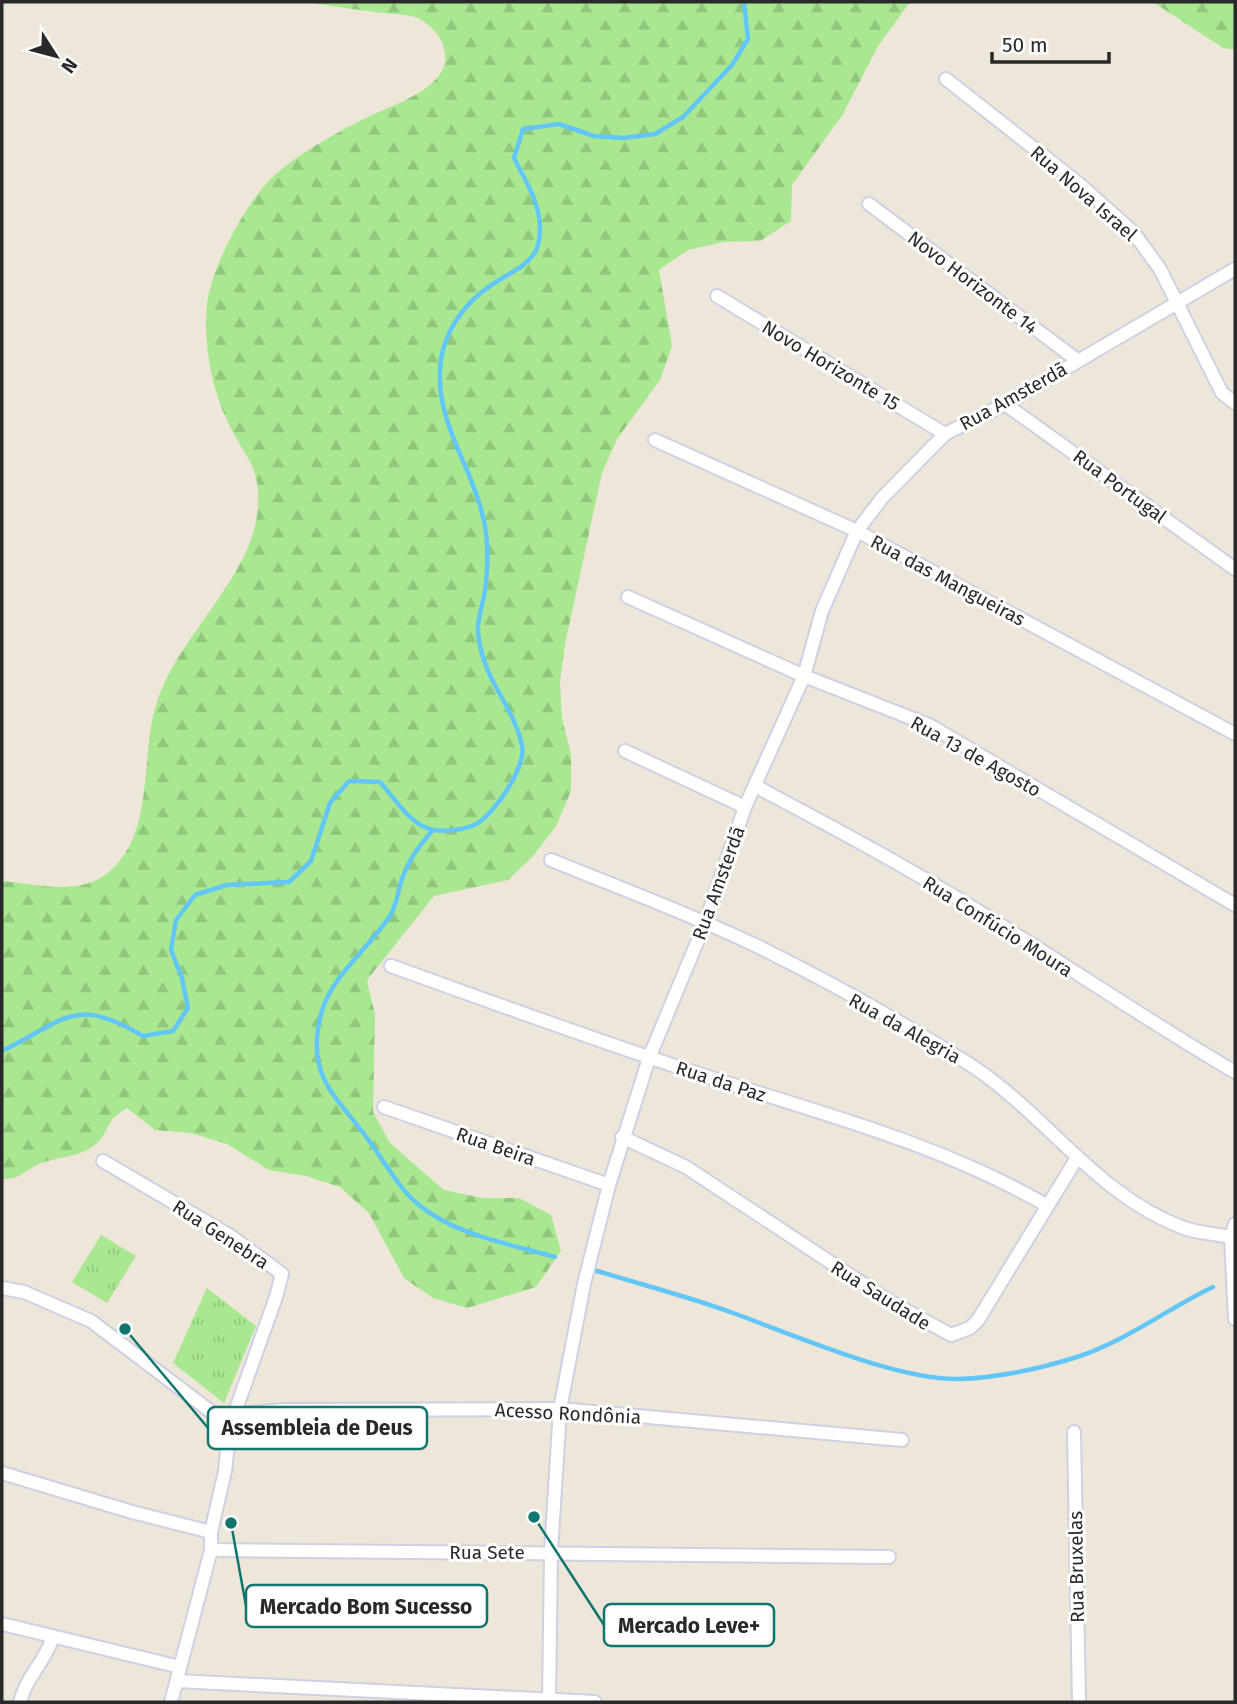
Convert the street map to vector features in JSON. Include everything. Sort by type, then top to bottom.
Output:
[{"type":"street","name":"Rua Nova Israel","points":[[946,79],[1078,183],[1133,232],[1149,251],[1222,393],[1235,403]]},
{"type":"street","name":"Novo Horizonte 14","points":[[869,204],[1077,360]]},
{"type":"street","name":"Rua Amsterdã","points":[[549,1701],[551,1552],[560,1409],[584,1284],[609,1185],[649,1058],[705,923],[745,807],[757,787],[804,676],[822,611],[857,531],[882,498],[944,434],[1005,404],[1235,269]]},
{"type":"street","name":"Novo Horizonte 15","points":[[717,296],[944,434]]},
{"type":"street","name":"Rua Portugal","points":[[1005,404],[1235,569]]},
{"type":"street","name":"Rua das Mangueiras","points":[[655,440],[857,531],[1235,734]]},
{"type":"street","name":"Rua 13 de Agosto","points":[[628,597],[804,676],[929,725],[1235,905]]},
{"type":"street","points":[[625,751],[745,807]]},
{"type":"street","name":"Rua Confúcio Moura","points":[[757,787],[964,902],[1116,1001],[1235,1072]]},
{"type":"street","name":"Rua da Alegria","points":[[551,860],[705,923],[810,975],[968,1063],[1015,1097],[1077,1157],[1142,1207],[1185,1228],[1233,1231]]},
{"type":"street","name":"Rua da Paz","points":[[391,967],[649,1058],[944,1154],[996,1176],[1046,1205]]},
{"type":"street","name":"Rua Beira","points":[[384,1107],[609,1185]]},
{"type":"street","name":"Rua Saudade","points":[[622,1137],[685,1167],[889,1301],[951,1335],[970,1328],[978,1320],[1077,1157]]},
{"type":"street","name":"Rua Genebra","points":[[103,1161],[232,1237],[282,1274],[231,1420],[225,1471],[211,1532],[211,1550],[171,1702]]},
{"type":"street","points":[[1233,1231],[1235,1319]]},
{"type":"street","points":[[2,1289],[24,1292],[91,1321],[231,1420]]},
{"type":"street","name":"Acesso Rondônia","points":[[231,1420],[282,1410],[560,1409],[902,1440]]},
{"type":"street","name":"Rua Bruxelas","points":[[1074,1432],[1079,1702]]},
{"type":"street","points":[[2,1473],[132,1512],[211,1532]]},
{"type":"street","name":"Rua Sete","points":[[211,1550],[889,1557]]},
{"type":"street","points":[[2,1623],[180,1667]]},
{"type":"street","points":[[20,1702],[24,1685],[47,1655],[53,1637]]},
{"type":"street","points":[[177,1681],[595,1702]]},
{"type":"green space","points":[[309,2],[910,2],[878,46],[843,114],[792,185],[791,221],[760,241],[723,242],[688,250],[659,270],[672,346],[660,380],[617,439],[602,473],[565,644],[560,682],[562,719],[571,754],[571,791],[556,826],[534,855],[508,880],[434,896],[367,980],[375,1015],[373,1112],[390,1143],[444,1190],[482,1198],[519,1198],[551,1215],[561,1251],[536,1287],[467,1308],[433,1298],[404,1278],[369,1213],[340,1187],[306,1176],[269,1170],[227,1144],[191,1133],[155,1130],[127,1108],[112,1120],[100,1140],[86,1151],[43,1163],[16,1177],[2,1179],[2,881],[58,887],[86,884],[110,871],[124,855],[134,836],[140,815],[151,725],[166,679],[230,582],[253,532],[258,506],[256,479],[221,407],[210,364],[206,333],[210,288],[223,252],[254,199],[277,173],[332,136],[422,90],[438,77],[443,68],[445,51],[442,42],[431,27],[415,17]]},
{"type":"green space","points":[[1153,2],[1235,2],[1235,50],[1223,48]]},
{"type":"green space","points":[[101,1235],[136,1256],[107,1303],[72,1282]]},
{"type":"green space","points":[[207,1288],[256,1326],[224,1403],[173,1363]]},
{"type":"waterway","points":[[2,1051],[71,1016],[101,1017],[143,1036],[173,1031],[188,1008],[182,978],[171,950],[176,920],[195,895],[227,885],[289,882],[311,861],[330,803],[349,781],[380,782],[410,817],[434,830],[455,830],[476,824],[500,801],[519,765],[522,745],[518,730],[491,678],[481,649],[478,627],[486,582],[486,535],[478,499],[444,409],[440,371],[444,345],[463,310],[482,292],[530,260],[539,243],[537,209],[514,158],[523,129],[559,124],[594,136],[623,138],[655,134],[683,117],[732,65],[748,39],[744,2]]},
{"type":"waterway","points":[[433,830],[408,865],[391,914],[342,974],[326,1000],[317,1037],[317,1056],[321,1072],[328,1087],[397,1182],[420,1206],[444,1221],[474,1234],[555,1257]]},
{"type":"waterway","points":[[591,1269],[716,1307],[875,1364],[904,1372],[957,1379],[1017,1372],[1077,1357],[1129,1334],[1213,1287]]},
{"type":"place","name":"Assembleia de Deus","points":[[125,1329]]},
{"type":"place","name":"Mercado Leve+","points":[[534,1517]]},
{"type":"place","name":"Mercado Bom Sucesso","points":[[231,1523]]}]
